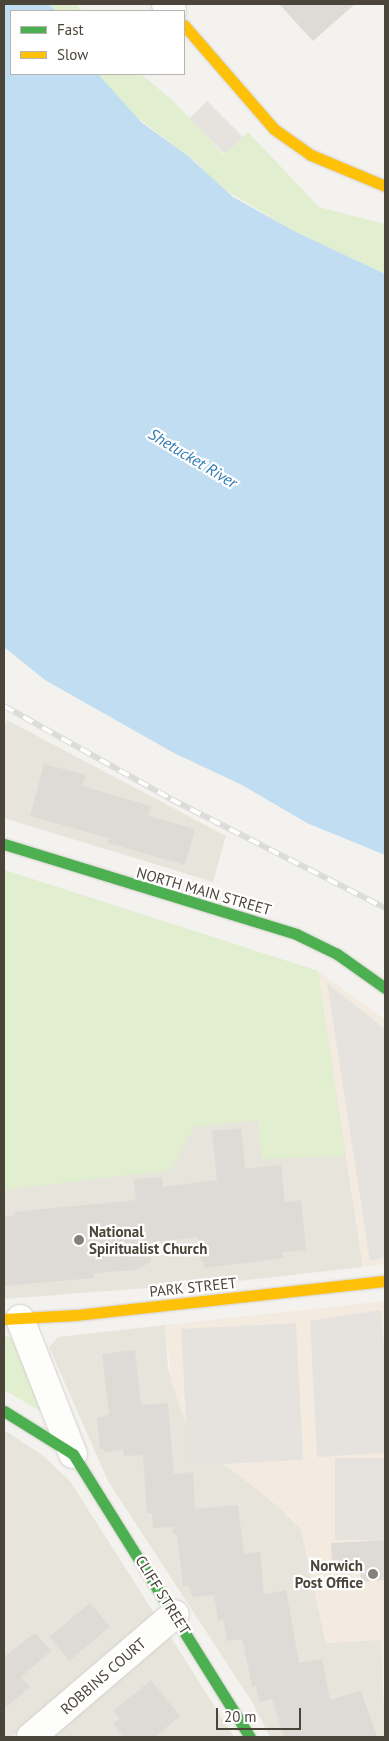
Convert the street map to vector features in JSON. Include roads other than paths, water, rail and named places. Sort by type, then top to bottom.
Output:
[{"type":"street","points":[[185,26],[274,129],[311,155],[352,175],[385,186]]},
{"type":"street","name":"NORTH MAIN STREET","points":[[4,844],[296,934],[343,958],[385,988]]},
{"type":"street","name":"PARK STREET","points":[[12,1319],[385,1281]]},
{"type":"street","name":"CLIFF STREET","points":[[12,1319],[73,1454],[175,1614],[250,1737]]},
{"type":"street","name":"CLIFF STREET","points":[[4,1412],[73,1454]]},
{"type":"street","name":"ROBBINS COURT","points":[[31,1737],[175,1614]]},
{"type":"water","name":"Shetucket River","points":[[4,4],[49,4],[55,10],[10,10],[10,75],[99,75],[141,122],[188,156],[233,197],[296,232],[385,274],[385,855],[307,823],[242,785],[174,753],[45,680],[4,647]]},
{"type":"railway","points":[[4,706],[171,799],[385,908]]},
{"type":"place","name":"National Spiritualist Church","points":[[79,1240]]},
{"type":"place","name":"Norwich Post Office","points":[[373,1574]]}]
